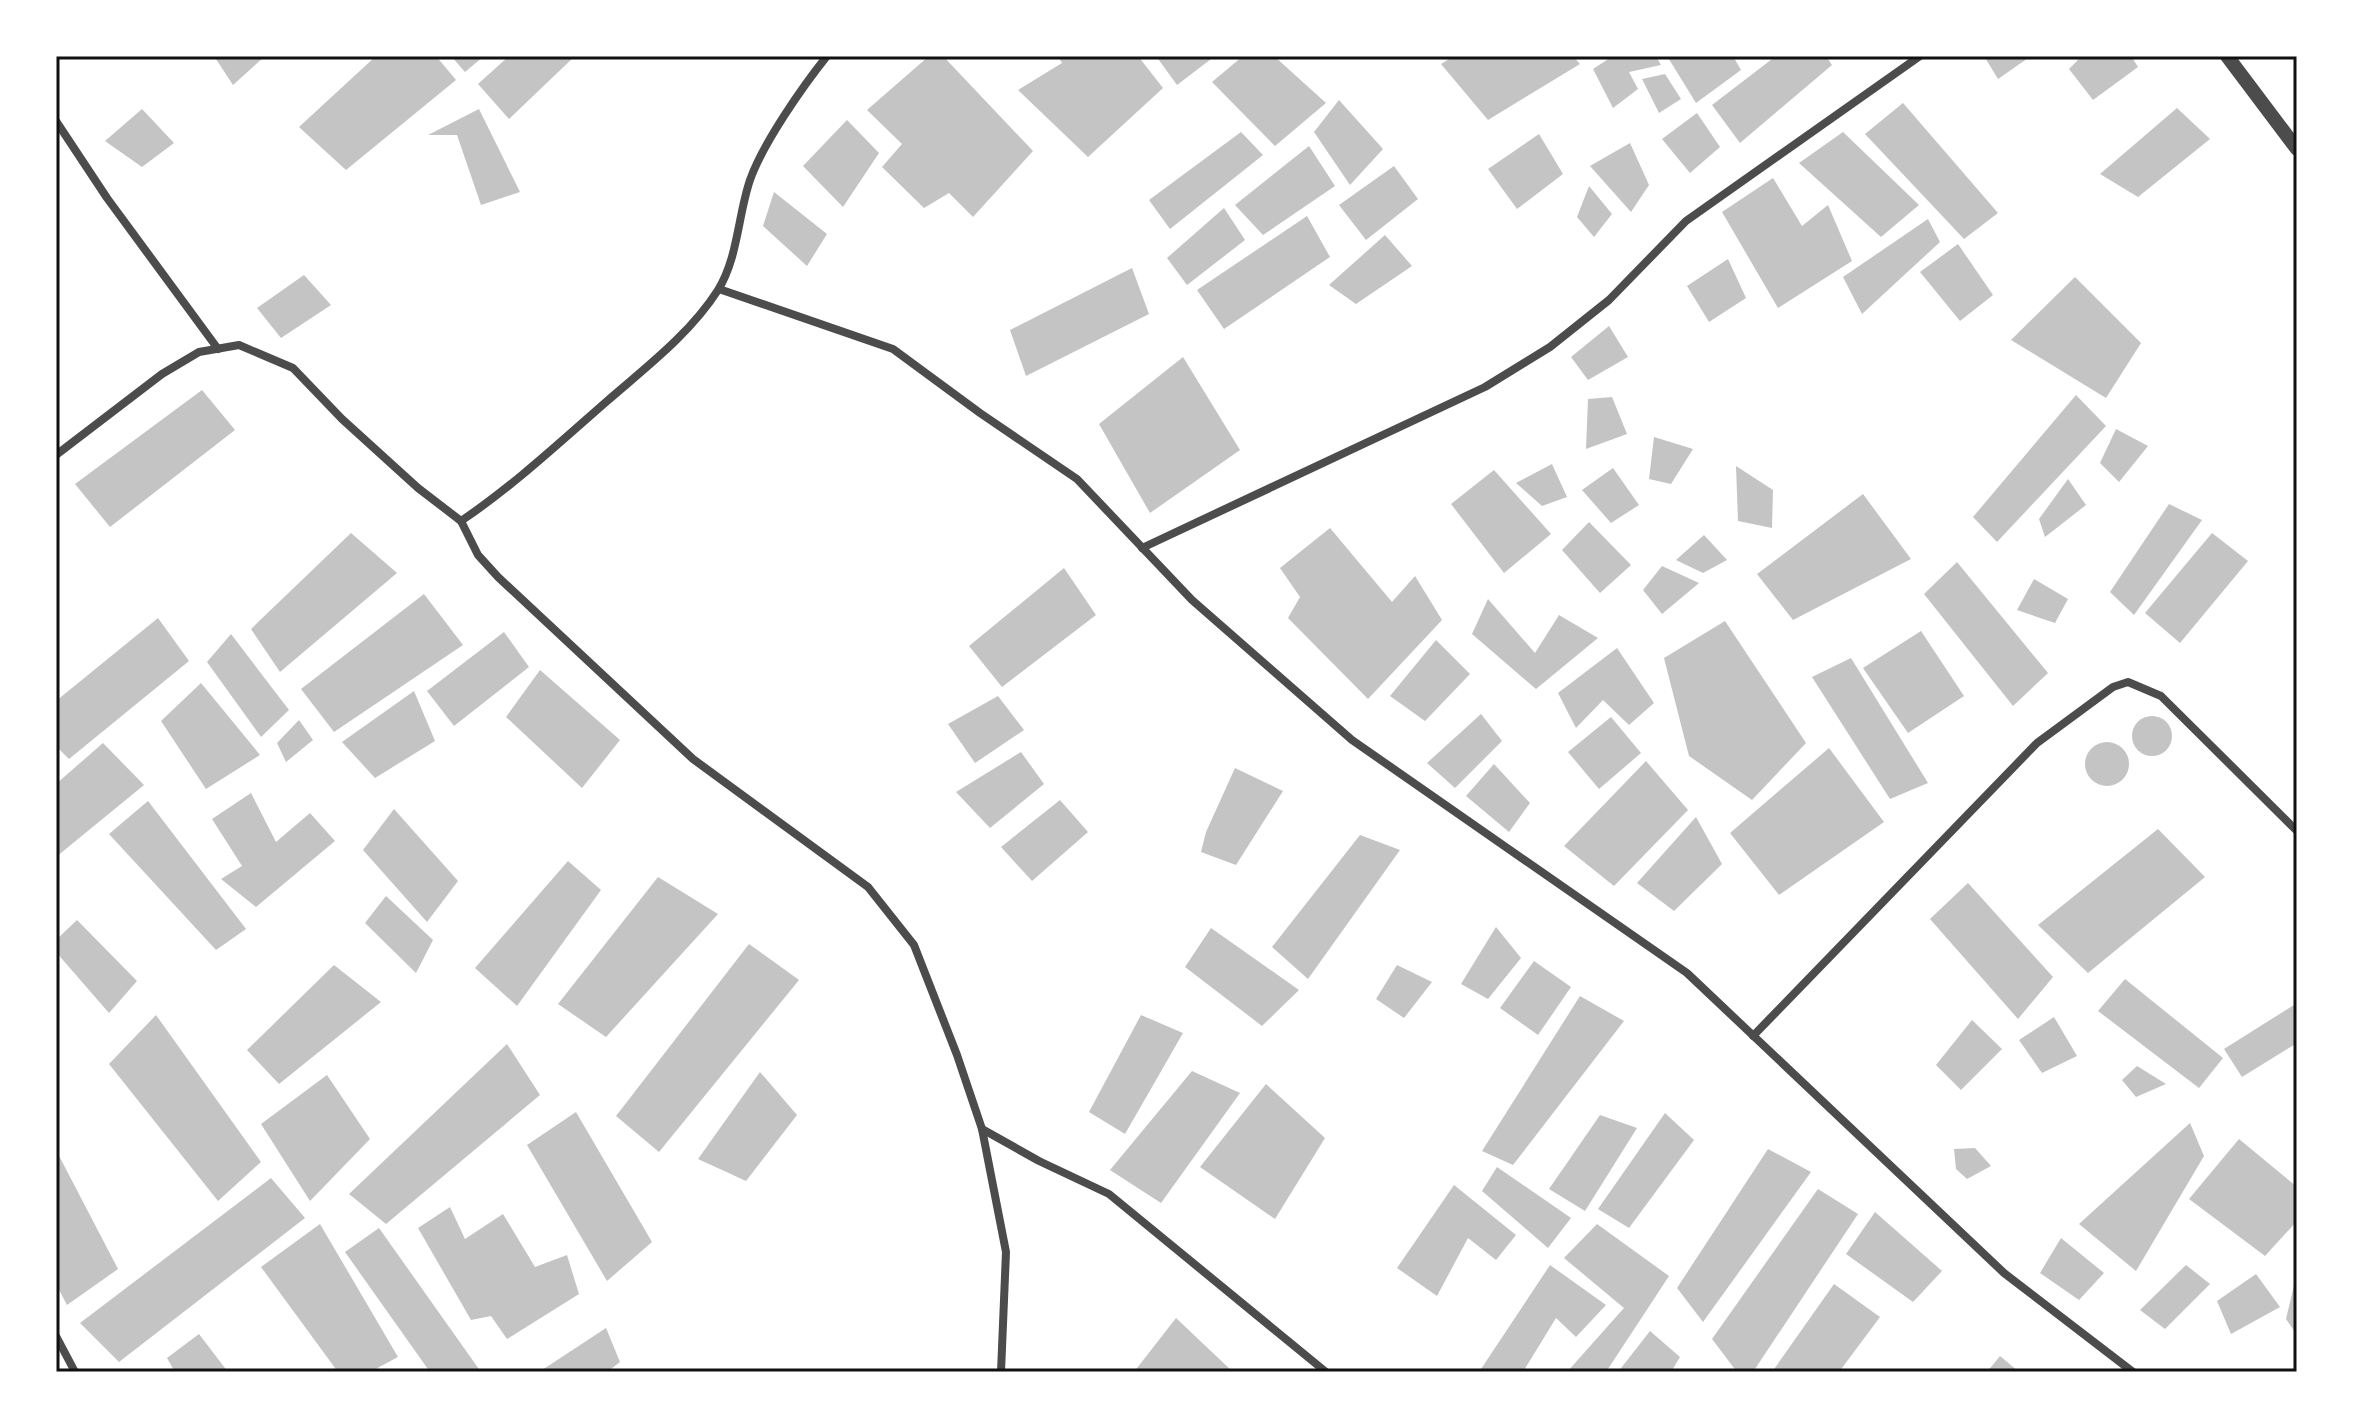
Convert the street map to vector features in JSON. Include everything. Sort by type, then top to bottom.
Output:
[{"type":"street","points":[[461,521],[501,494],[637,375],[686,330],[719,289],[734,246],[751,178],[783,120],[827,56]]},
{"type":"street","points":[[1142,548],[1485,387],[1550,347],[1609,300],[1686,221],[1920,56]]},
{"type":"street","points":[[2227,56],[2297,149]]},
{"type":"street","points":[[56,121],[107,198],[218,349]]},
{"type":"street","points":[[719,289],[893,349],[1077,479],[1192,600],[1352,740],[1687,973],[2004,1273],[2133,1372]]},
{"type":"street","points":[[56,455],[162,374],[199,352],[239,345],[293,368],[342,419],[418,488],[461,521],[478,555],[498,577],[693,759],[868,887],[914,945],[982,1129],[1006,1252],[1001,1372]]},
{"type":"street","points":[[1753,1036],[2037,743],[2113,687],[2128,682],[2161,696],[2297,831]]},
{"type":"street","points":[[982,1129],[1039,1161],[1109,1194],[1326,1372]]},
{"type":"street","points":[[56,1336],[75,1372]]},
{"type":"building","points":[[214,56],[265,56],[233,85]]},
{"type":"building","points":[[376,56],[436,56],[456,80],[346,170],[299,127]]},
{"type":"building","points":[[451,56],[484,56],[465,72]]},
{"type":"building","points":[[509,56],[575,56],[509,119],[478,84]]},
{"type":"building","points":[[929,56],[943,56],[1033,151],[973,217],[949,193],[924,208],[882,167],[902,144],[867,110]]},
{"type":"building","points":[[1058,56],[1138,56],[1163,88],[1088,157],[1018,90],[1062,63]]},
{"type":"building","points":[[1156,56],[1215,56],[1177,85]]},
{"type":"building","points":[[1243,56],[1274,56],[1326,103],[1275,146],[1212,82]]},
{"type":"building","points":[[1454,56],[1573,56],[1580,64],[1488,120],[1441,64]]},
{"type":"building","points":[[1613,56],[1656,56],[1661,65],[1629,72],[1638,89],[1613,108],[1593,69]]},
{"type":"building","points":[[1667,56],[1733,56],[1741,70],[1696,103]]},
{"type":"building","points":[[1776,56],[1826,56],[1832,65],[1740,143],[1712,105]]},
{"type":"building","points":[[1984,56],[2031,56],[1998,79]]},
{"type":"building","points":[[2082,56],[2131,56],[2138,67],[2093,100],[2069,69]]},
{"type":"building","points":[[1665,74],[1681,99],[1659,113],[1642,79]]},
{"type":"building","points":[[1339,100],[1383,149],[1350,185],[1314,132]]},
{"type":"building","points":[[1903,103],[1998,213],[1964,239],[1865,134]]},
{"type":"building","points":[[2177,108],[2210,139],[2138,197],[2100,174]]},
{"type":"building","points":[[142,109],[174,143],[142,167],[105,141]]},
{"type":"building","points":[[479,109],[520,192],[481,205],[457,135],[428,135]]},
{"type":"building","points":[[1697,113],[1720,147],[1690,173],[1662,139]]},
{"type":"building","points":[[847,120],[879,153],[843,207],[803,166]]},
{"type":"building","points":[[1241,132],[1263,155],[1170,229],[1149,200]]},
{"type":"building","points":[[1843,132],[1919,205],[1881,237],[1799,163]]},
{"type":"building","points":[[1539,134],[1563,174],[1517,209],[1488,169]]},
{"type":"building","points":[[1630,143],[1649,185],[1631,212],[1590,166]]},
{"type":"building","points":[[1309,146],[1335,186],[1263,235],[1235,205]]},
{"type":"building","points":[[1394,166],[1418,199],[1366,240],[1339,205]]},
{"type":"building","points":[[1773,178],[1802,226],[1828,205],[1852,261],[1778,308],[1722,212]]},
{"type":"building","points":[[1589,186],[1612,214],[1594,237],[1577,217]]},
{"type":"building","points":[[774,192],[827,234],[807,266],[763,226]]},
{"type":"building","points":[[1224,208],[1245,240],[1187,285],[1167,258]]},
{"type":"building","points":[[1307,216],[1330,257],[1224,329],[1197,290]]},
{"type":"building","points":[[1928,219],[1940,242],[1862,314],[1843,277]]},
{"type":"building","points":[[1385,235],[1412,266],[1356,304],[1329,285]]},
{"type":"building","points":[[1958,244],[1993,295],[1960,321],[1920,272]]},
{"type":"building","points":[[1728,259],[1746,298],[1709,322],[1687,286]]},
{"type":"building","points":[[1132,268],[1149,314],[1026,376],[1010,330]]},
{"type":"building","points":[[304,275],[331,305],[281,338],[257,308]]},
{"type":"building","points":[[2075,277],[2141,343],[2106,398],[2011,340]]},
{"type":"building","points":[[1609,326],[1628,357],[1588,380],[1571,357]]},
{"type":"building","points":[[1183,357],[1240,450],[1150,513],[1099,424]]},
{"type":"building","points":[[202,390],[235,430],[110,527],[75,484]]},
{"type":"building","points":[[2076,395],[2106,426],[1997,542],[1973,517]]},
{"type":"building","points":[[1612,397],[1627,434],[1586,449],[1588,399]]},
{"type":"building","points":[[2116,429],[2148,446],[2119,482],[2100,463]]},
{"type":"building","points":[[1654,437],[1693,449],[1671,484],[1649,479]]},
{"type":"building","points":[[1552,464],[1567,497],[1542,506],[1516,483]]},
{"type":"building","points":[[1736,466],[1773,490],[1772,528],[1738,521]]},
{"type":"building","points":[[1613,468],[1639,505],[1611,523],[1582,490]]},
{"type":"building","points":[[1494,470],[1551,534],[1504,573],[1451,504]]},
{"type":"building","points":[[2068,479],[2086,505],[2045,537],[2039,519]]},
{"type":"building","points":[[1863,494],[1911,559],[1793,620],[1757,574]]},
{"type":"building","points":[[2169,504],[2202,520],[2134,615],[2110,592]]},
{"type":"building","points":[[1589,522],[1631,565],[1600,593],[1562,550]]},
{"type":"building","points":[[1330,528],[1392,602],[1415,576],[1442,620],[1368,699],[1288,618],[1300,597],[1280,568]]},
{"type":"building","points":[[351,533],[397,573],[280,672],[251,629]]},
{"type":"building","points":[[2212,533],[2248,561],[2180,643],[2145,613]]},
{"type":"building","points":[[1704,535],[1727,560],[1703,573],[1676,560]]},
{"type":"building","points":[[1957,562],[2048,673],[2013,706],[1924,594]]},
{"type":"building","points":[[1662,566],[1699,583],[1662,614],[1643,590]]},
{"type":"building","points":[[1064,568],[1096,615],[1002,687],[969,646]]},
{"type":"building","points":[[2034,579],[2068,599],[2055,623],[2017,610]]},
{"type":"building","points":[[424,594],[463,645],[334,732],[301,689]]},
{"type":"building","points":[[1488,599],[1535,653],[1559,615],[1598,638],[1536,689],[1472,634]]},
{"type":"building","points":[[158,618],[189,661],[69,759],[56,746],[56,701]]},
{"type":"building","points":[[1725,621],[1806,743],[1752,800],[1689,756],[1664,658]]},
{"type":"building","points":[[1921,631],[1964,696],[1908,733],[1863,668]]},
{"type":"building","points":[[504,632],[529,667],[454,726],[427,691]]},
{"type":"building","points":[[231,634],[289,710],[261,737],[207,662]]},
{"type":"building","points":[[1436,640],[1470,674],[1425,721],[1390,696]]},
{"type":"building","points":[[1617,648],[1654,703],[1629,725],[1603,700],[1576,728],[1558,693]]},
{"type":"building","points":[[1851,658],[1928,783],[1890,799],[1812,677]]},
{"type":"building","points":[[540,670],[620,740],[582,788],[506,717]]},
{"type":"building","points":[[201,683],[260,755],[206,789],[161,721]]},
{"type":"building","points":[[414,691],[435,741],[375,778],[342,742]]},
{"type":"building","points":[[998,696],[1024,730],[975,763],[948,724]]},
{"type":"building","points":[[1481,714],[1502,741],[1455,788],[1427,763]]},
{"type":"building","points":[[2152,716],[2166,722],[2172,736],[2166,750],[2152,756],[2138,750],[2132,736],[2138,722]]},
{"type":"building","points":[[1611,717],[1641,753],[1599,789],[1568,752]]},
{"type":"building","points":[[299,720],[313,740],[286,762],[277,743]]},
{"type":"building","points":[[2107,742],[2123,748],[2129,764],[2123,780],[2107,786],[2091,780],[2085,764],[2091,748]]},
{"type":"building","points":[[103,743],[144,785],[56,857],[56,784]]},
{"type":"building","points":[[1829,748],[1884,822],[1779,895],[1730,833]]},
{"type":"building","points":[[1021,752],[1044,784],[990,828],[956,792]]},
{"type":"building","points":[[1646,761],[1688,810],[1614,886],[1564,846]]},
{"type":"building","points":[[1494,764],[1530,803],[1509,832],[1466,796]]},
{"type":"building","points":[[1235,768],[1283,791],[1236,865],[1201,852],[1206,832]]},
{"type":"building","points":[[251,793],[276,842],[310,813],[335,841],[256,907],[221,879],[242,866],[212,819]]},
{"type":"building","points":[[1060,800],[1088,832],[1032,881],[1001,847]]},
{"type":"building","points":[[148,801],[246,929],[216,950],[109,834]]},
{"type":"building","points":[[394,809],[458,881],[427,922],[363,850]]},
{"type":"building","points":[[1696,817],[1722,864],[1674,911],[1637,883]]},
{"type":"building","points":[[2158,829],[2205,877],[2088,973],[2038,925]]},
{"type":"building","points":[[1360,835],[1400,850],[1308,979],[1272,947]]},
{"type":"building","points":[[568,861],[601,890],[517,1006],[475,968]]},
{"type":"building","points":[[658,877],[718,914],[606,1037],[558,1004]]},
{"type":"building","points":[[1968,883],[2053,977],[2018,1019],[1930,919]]},
{"type":"building","points":[[386,896],[433,940],[416,973],[365,923]]},
{"type":"building","points":[[77,920],[137,981],[109,1013],[56,952],[56,940]]},
{"type":"building","points":[[1496,927],[1521,958],[1488,999],[1461,984]]},
{"type":"building","points":[[1211,928],[1299,990],[1262,1026],[1185,967]]},
{"type":"building","points":[[749,944],[799,980],[659,1152],[616,1116]]},
{"type":"building","points":[[1534,961],[1571,987],[1538,1035],[1500,1008]]},
{"type":"building","points":[[334,965],[381,1002],[279,1084],[247,1050]]},
{"type":"building","points":[[1397,965],[1432,982],[1404,1018],[1376,999]]},
{"type":"building","points":[[2125,979],[2223,1058],[2199,1088],[2098,1011]]},
{"type":"building","points":[[1580,996],[1624,1021],[1513,1165],[1482,1151]]},
{"type":"building","points":[[2297,1003],[2297,1043],[2242,1077],[2224,1049]]},
{"type":"building","points":[[156,1015],[261,1162],[218,1201],[109,1064]]},
{"type":"building","points":[[1141,1015],[1183,1033],[1125,1134],[1089,1112]]},
{"type":"building","points":[[2054,1017],[2077,1056],[2042,1073],[2019,1040]]},
{"type":"building","points":[[1972,1020],[2002,1049],[1961,1090],[1936,1065]]},
{"type":"building","points":[[507,1044],[540,1095],[386,1224],[349,1194]]},
{"type":"building","points":[[2137,1066],[2166,1084],[2136,1097],[2122,1080]]},
{"type":"building","points":[[1192,1071],[1240,1093],[1161,1203],[1110,1170]]},
{"type":"building","points":[[760,1072],[797,1115],[746,1181],[698,1159]]},
{"type":"building","points":[[327,1075],[370,1139],[310,1201],[261,1124]]},
{"type":"building","points":[[1266,1084],[1325,1138],[1275,1219],[1200,1167]]},
{"type":"building","points":[[576,1112],[652,1242],[607,1281],[527,1145]]},
{"type":"building","points":[[1665,1113],[1694,1140],[1629,1228],[1598,1209]]},
{"type":"building","points":[[1600,1115],[1637,1128],[1585,1211],[1549,1189]]},
{"type":"building","points":[[2190,1123],[2204,1156],[2136,1271],[2079,1224]]},
{"type":"building","points":[[2239,1139],[2297,1187],[2297,1221],[2265,1256],[2189,1199]]},
{"type":"building","points":[[1975,1148],[1991,1166],[1967,1179],[1956,1169],[1954,1149]]},
{"type":"building","points":[[1768,1149],[1811,1172],[1703,1322],[1677,1288]]},
{"type":"building","points":[[56,1150],[118,1269],[67,1305],[56,1284]]},
{"type":"building","points":[[1497,1167],[1571,1218],[1548,1248],[1482,1191]]},
{"type":"building","points":[[271,1178],[305,1218],[119,1362],[80,1323]]},
{"type":"building","points":[[1454,1185],[1516,1235],[1496,1260],[1468,1238],[1437,1296],[1397,1268]]},
{"type":"building","points":[[1818,1189],[1858,1214],[1753,1372],[1737,1372],[1712,1339]]},
{"type":"building","points":[[450,1207],[465,1239],[503,1214],[535,1267],[567,1255],[579,1294],[507,1339],[491,1316],[471,1320],[418,1228]]},
{"type":"building","points":[[1875,1212],[1942,1271],[1913,1302],[1846,1254]]},
{"type":"building","points":[[320,1224],[398,1357],[370,1372],[338,1372],[261,1267]]},
{"type":"building","points":[[1597,1224],[1669,1276],[1606,1372],[1567,1372],[1624,1308],[1564,1258]]},
{"type":"building","points":[[379,1228],[481,1372],[430,1372],[345,1252]]},
{"type":"building","points":[[2061,1238],[2104,1273],[2079,1300],[2040,1273]]},
{"type":"building","points":[[1550,1265],[1606,1305],[1576,1337],[1556,1318],[1523,1372],[1479,1372]]},
{"type":"building","points":[[2186,1265],[2210,1284],[2165,1329],[2140,1310]]},
{"type":"building","points":[[2256,1274],[2280,1307],[2231,1334],[2217,1301]]},
{"type":"building","points":[[2297,1277],[2297,1335],[2286,1319]]},
{"type":"building","points":[[1834,1284],[1880,1317],[1839,1372],[1772,1372]]},
{"type":"building","points":[[1176,1318],[1233,1372],[1134,1372]]},
{"type":"building","points":[[606,1328],[620,1362],[607,1372],[539,1372]]},
{"type":"building","points":[[1650,1331],[1680,1357],[1671,1372],[1618,1372]]},
{"type":"building","points":[[199,1334],[228,1372],[175,1372],[167,1358]]},
{"type":"building","points":[[2000,1356],[2019,1372],[1987,1372]]}]
